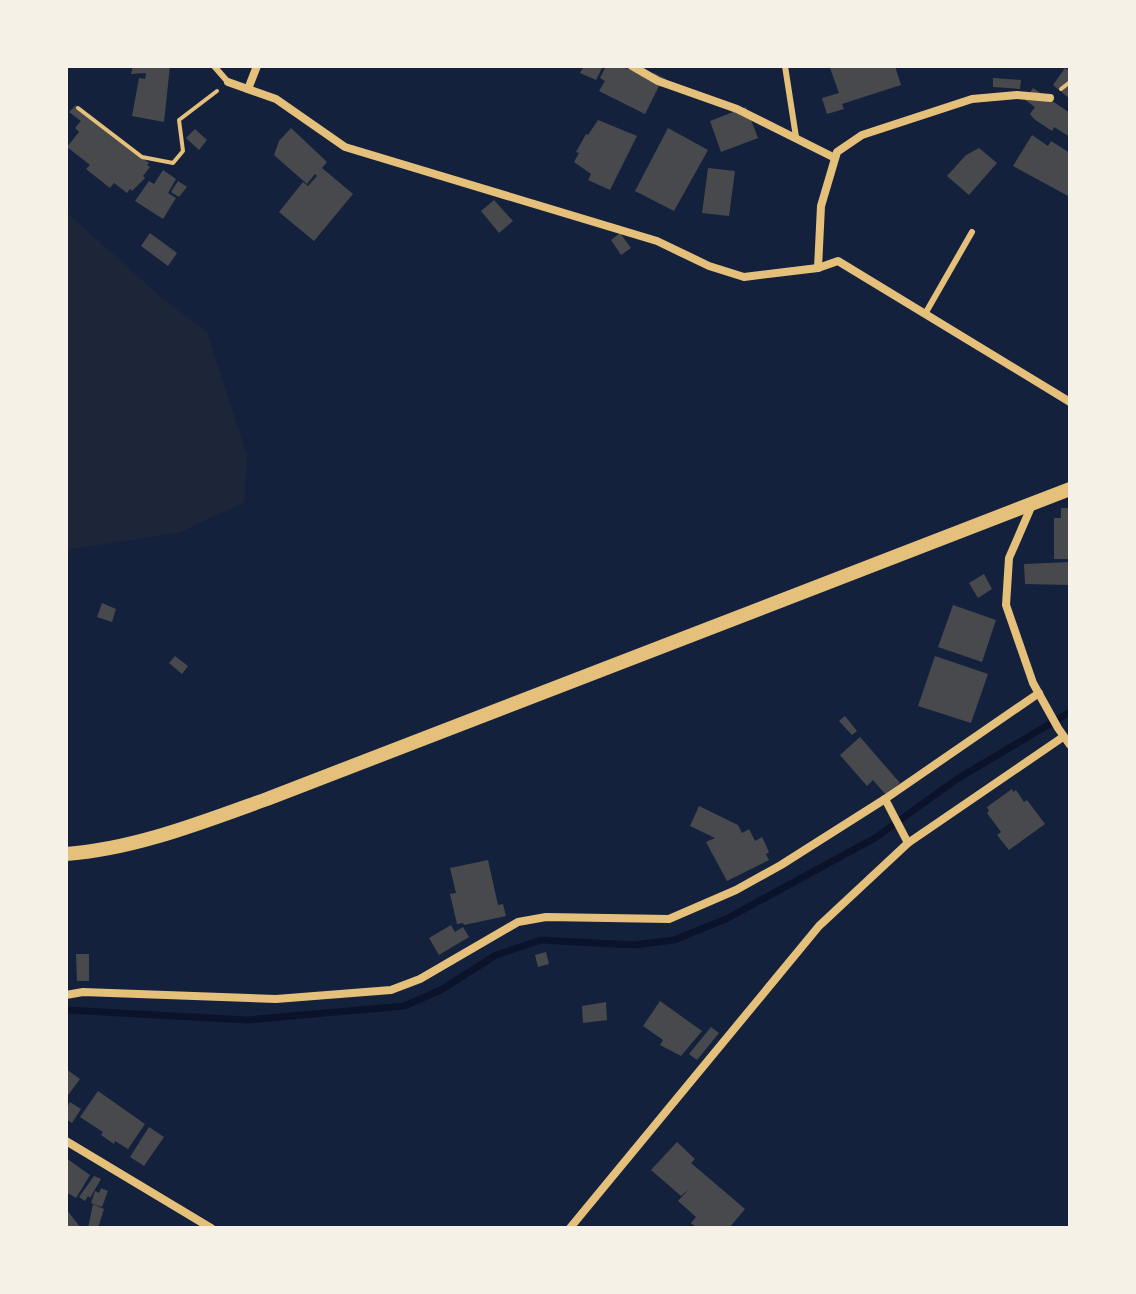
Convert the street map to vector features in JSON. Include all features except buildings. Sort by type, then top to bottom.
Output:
[{"type":"street","points":[[248,89],[257,66]]},
{"type":"street","points":[[632,66],[658,81],[737,109],[835,158]]},
{"type":"street","points":[[228,82],[276,99],[345,147],[657,241],[709,266],[744,277],[818,268],[838,261],[1070,402]]},
{"type":"street","points":[[818,268],[821,206],[837,152],[862,135],[972,99],[1017,95],[1050,98]]},
{"type":"street","points":[[66,854],[86,853],[178,831],[267,799],[1070,489]]},
{"type":"street","points":[[570,1228],[819,926],[908,843],[1067,741],[1033,683],[1006,605],[1009,558],[1032,505]]},
{"type":"street","points":[[66,995],[83,992],[276,999],[391,990],[420,979],[518,922],[546,917],[669,919],[747,884],[1042,697]]},
{"type":"street","points":[[885,799],[908,843]]},
{"type":"street","points":[[66,1141],[211,1228]]},
{"type":"lane","points":[[214,66],[228,82]]},
{"type":"lane","points":[[785,66],[796,137]]},
{"type":"lane","points":[[925,314],[972,232]]},
{"type":"path","points":[[78,108],[142,157],[173,163],[183,151],[179,120],[228,82]]},
{"type":"shaded area","points":[[66,212],[163,299],[207,332],[247,456],[244,502],[181,532],[66,550]]},
{"type":"waterway","points":[[66,1010],[247,1020],[404,1006],[441,990],[496,955],[541,940],[634,945],[674,940],[726,919],[875,838],[957,779],[1070,712]]}]
